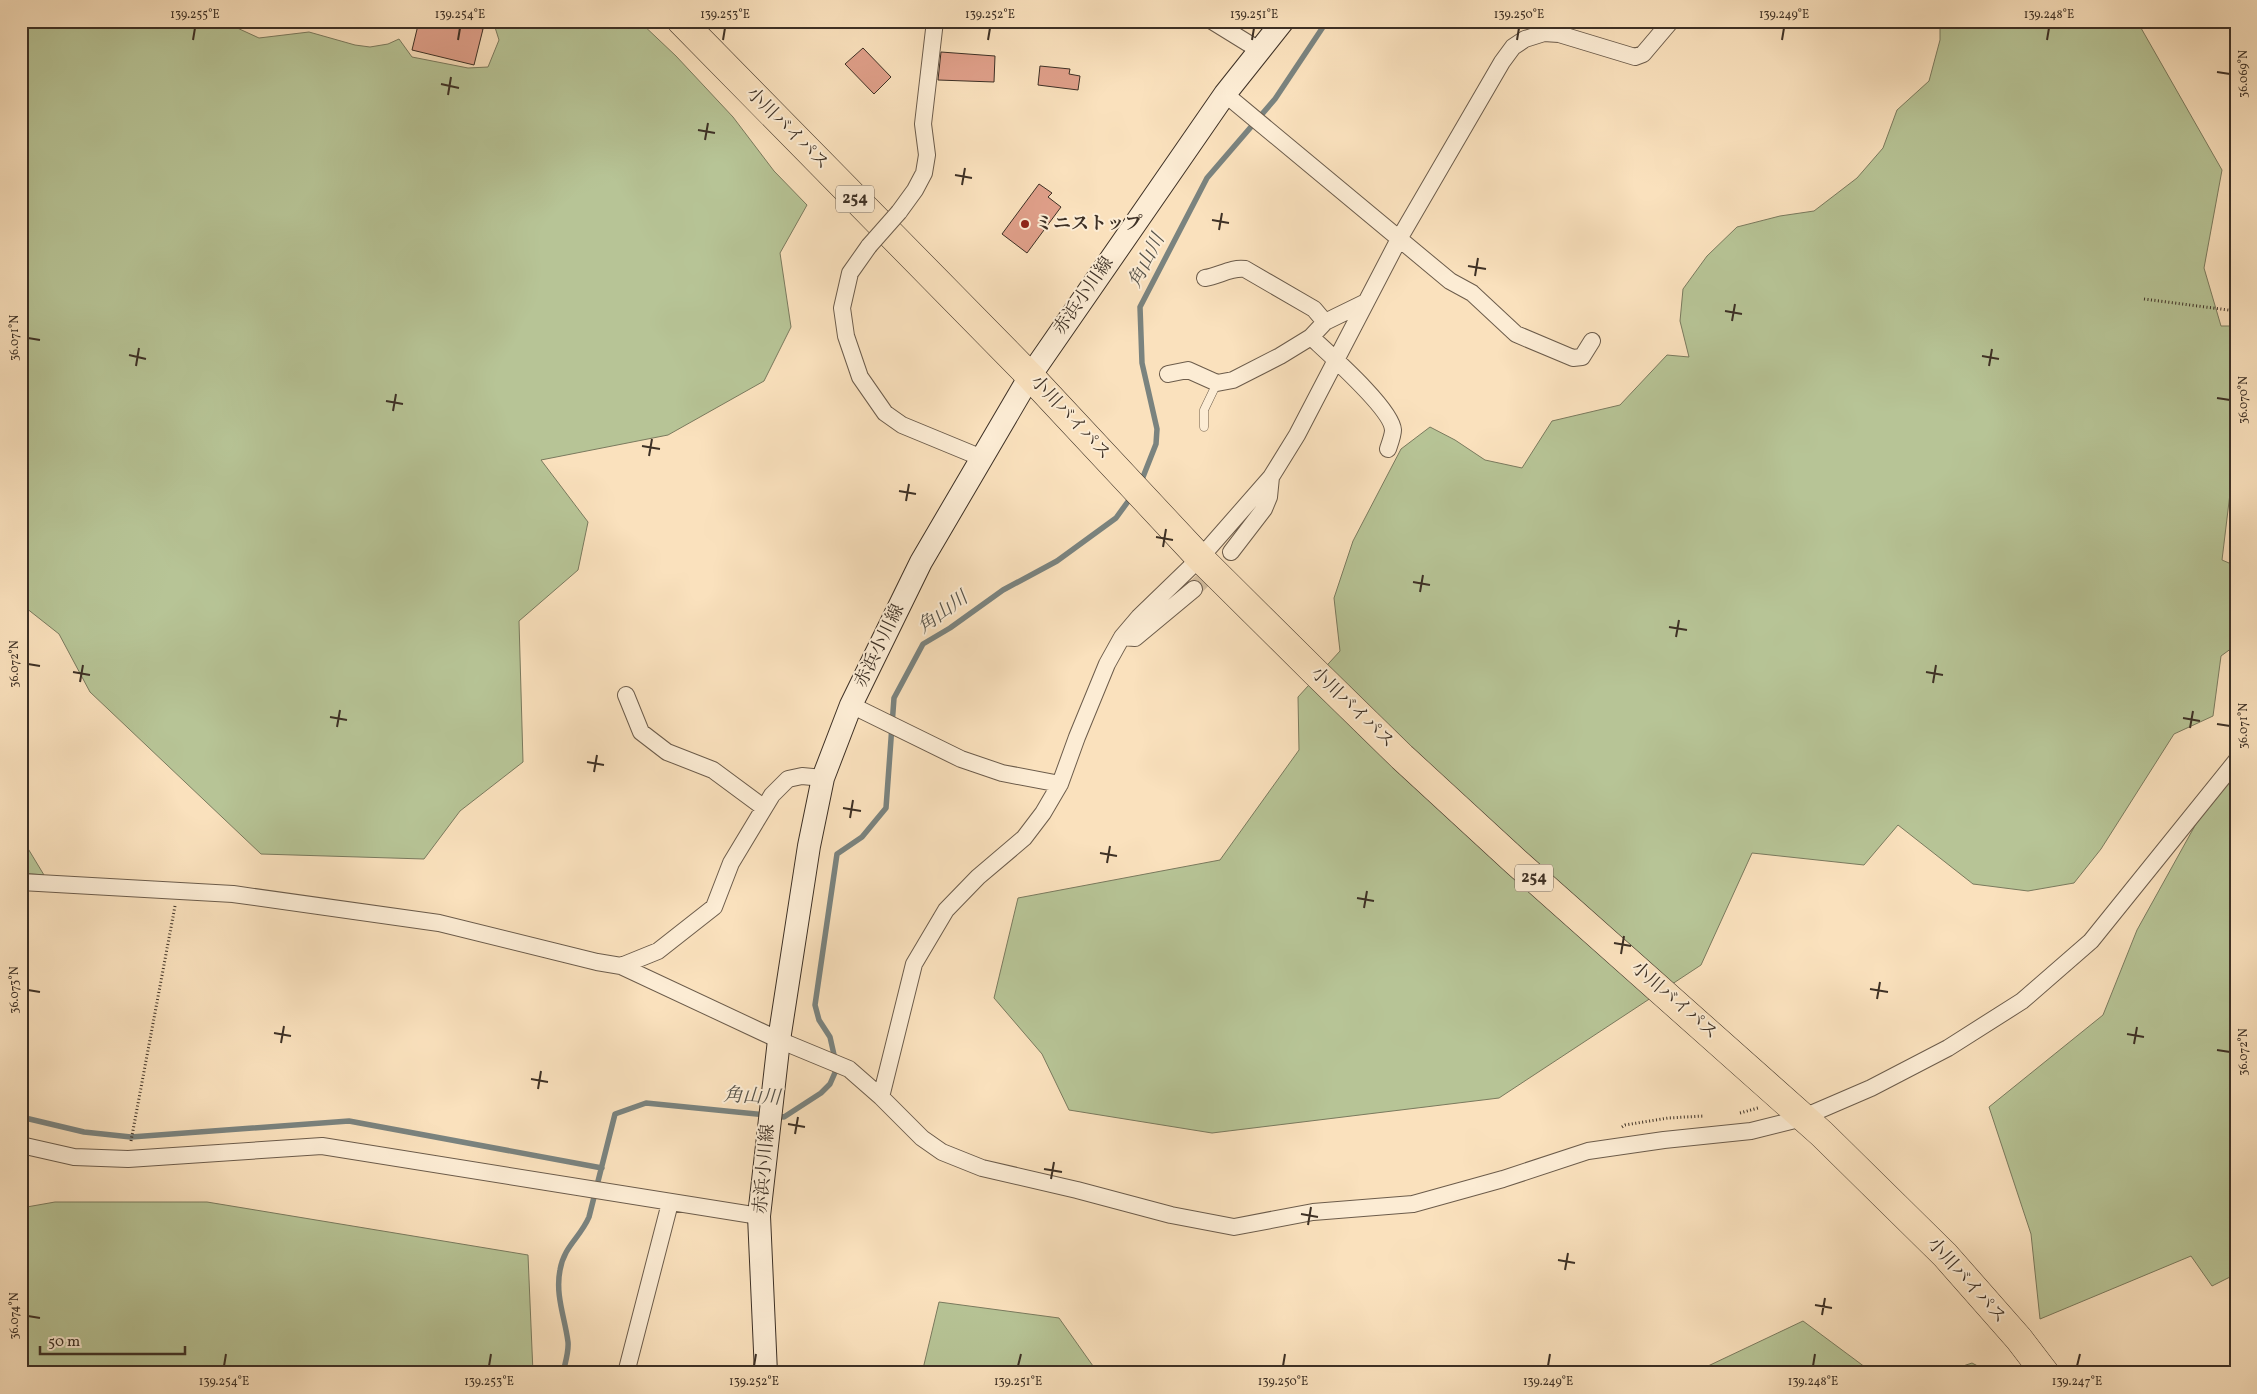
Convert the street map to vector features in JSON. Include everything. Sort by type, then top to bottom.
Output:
[{"type":"highway","name":"小川バイパス","points":[[680,21],[1030,376],[1200,558],[1402,758],[1803,1116],[1945,1254],[2020,1339],[2045,1373]]},
{"type":"main road","name":"赤浜小川線","points":[[766,1373],[759,1216],[779,1040],[809,846],[823,778],[851,705],[921,562],[1030,376],[1225,94],[1283,21]]},
{"type":"street","points":[[935,21],[923,124],[927,155],[924,173],[915,190],[899,212],[869,246],[850,273],[842,308],[846,336],[860,377],[886,413],[902,425],[982,458]]},
{"type":"street","points":[[1212,21],[1259,50]]},
{"type":"street","points":[[881,1097],[914,964],[946,910],[978,877],[1024,838],[1043,813],[1060,784],[1107,664],[1122,638],[1140,617],[1200,558],[1271,477],[1297,435],[1399,239],[1484,91],[1513,46],[1525,39],[1544,33],[1559,34],[1634,57],[1643,54],[1671,21]]},
{"type":"street","points":[[1225,94],[1450,281],[1472,293],[1516,334],[1573,358],[1582,357],[1592,341]]},
{"type":"street","points":[[1205,278],[1221,275],[1235,268],[1245,269],[1314,309],[1325,322]]},
{"type":"street","points":[[1168,374],[1188,370],[1218,383],[1233,380],[1311,337],[1325,322],[1366,302]]},
{"type":"street","points":[[1311,337],[1377,401],[1388,416],[1393,430],[1388,449]]},
{"type":"street","points":[[1231,552],[1264,509],[1269,497],[1271,477]]},
{"type":"street","points":[[1122,638],[1136,638],[1194,589]]},
{"type":"street","points":[[626,694],[641,732],[667,752],[713,770],[763,806]]},
{"type":"street","points":[[851,705],[961,759],[1002,773],[1060,784]]},
{"type":"street","points":[[21,882],[233,894],[439,922],[597,962],[621,966],[779,1040],[849,1069],[881,1097],[922,1138],[942,1152],[982,1168],[1077,1190],[1171,1215],[1234,1227],[1313,1212],[1429,1202],[1588,1152],[1664,1140],[1751,1131],[1799,1119],[1871,1088],[1948,1048],[2022,1001],[2091,941],[2236,761]]},
{"type":"street","points":[[621,966],[658,951],[714,907],[731,863],[763,806],[788,778],[802,776],[823,778]]},
{"type":"street","points":[[21,1145],[74,1157],[128,1159],[322,1146],[759,1216]]},
{"type":"street","points":[[626,1373],[670,1203]]},
{"type":"lane","points":[[1204,427],[1204,410],[1218,383]]},
{"type":"path","points":[[2144,299],[2236,310]]},
{"type":"path","points":[[128,1159],[177,892]]},
{"type":"path","points":[[1730,1115],[1766,1106]]},
{"type":"path","points":[[1618,1130],[1625,1125],[1668,1118],[1712,1116]]},
{"type":"path","points":[[2231,1241],[2236,1242]]},
{"type":"green space","points":[[21,21],[140,21],[189,28],[222,21],[259,38],[309,32],[355,45],[370,47],[388,44],[399,39],[412,57],[468,68],[488,67],[499,40],[493,21],[639,21],[676,56],[733,117],[774,171],[807,205],[780,253],[791,327],[764,381],[668,435],[541,460],[588,522],[578,570],[519,621],[523,762],[460,811],[424,859],[261,854],[90,692],[59,634],[21,604]]},
{"type":"green space","points":[[1940,21],[2137,21],[2222,170],[2204,268],[2221,326],[2236,326],[2236,475],[2232,477],[2222,560],[2236,566],[2236,645],[2221,656],[2213,716],[2174,734],[2101,849],[2074,883],[2028,891],[1973,884],[1898,825],[1864,865],[1752,853],[1701,965],[1499,1098],[1212,1133],[1069,1110],[1042,1054],[994,998],[1018,898],[1220,860],[1299,750],[1298,697],[1340,651],[1334,598],[1353,541],[1401,449],[1430,427],[1455,440],[1485,460],[1522,468],[1552,421],[1620,405],[1667,355],[1689,357],[1680,321],[1683,289],[1707,256],[1737,227],[1780,216],[1814,211],[1857,178],[1883,148],[1897,110],[1929,81],[1940,40]]},
{"type":"green space","points":[[2236,763],[2236,1274],[2212,1286],[2191,1256],[2040,1319],[2031,1234],[1989,1107],[2103,1015],[2137,930],[2227,768]]},
{"type":"green space","points":[[21,837],[44,875],[21,873]]},
{"type":"green space","points":[[55,1202],[207,1202],[528,1255],[533,1373],[21,1373],[21,1208]]},
{"type":"green space","points":[[939,1302],[1059,1318],[1098,1373],[922,1373]]},
{"type":"green space","points":[[1803,1321],[1873,1373],[1703,1373],[1708,1366]]},
{"type":"green space","points":[[1972,1363],[1991,1373],[1942,1373]]},
{"type":"building","points":[[419,21],[461,21],[460,23],[483,29],[474,65],[412,50]]},
{"type":"building","points":[[863,48],[891,77],[874,94],[845,64]]},
{"type":"building","points":[[941,52],[995,56],[994,82],[938,80]]},
{"type":"building","points":[[1040,66],[1070,69],[1069,74],[1080,76],[1078,90],[1038,85]]},
{"type":"building","points":[[1039,184],[1052,193],[1048,197],[1061,207],[1027,253],[1002,234]]},
{"type":"waterway","name":"角山川","points":[[1141,482],[1156,444],[1157,429],[1142,363],[1140,307],[1207,178],[1275,99],[1327,21]]},
{"type":"waterway","name":"角山川","points":[[775,1116],[784,1117],[821,1093],[830,1084],[837,1068],[830,1037],[819,1020],[815,1005],[837,854],[862,837],[886,808],[894,698],[923,644],[950,628],[1003,590],[1057,561],[1116,518],[1132,496]]},
{"type":"waterway","name":"角山川","points":[[563,1373],[568,1346],[559,1288],[560,1270],[565,1255],[589,1217],[615,1114],[646,1103],[766,1115]]},
{"type":"waterway","points":[[21,1117],[84,1132],[131,1137],[349,1121],[602,1168]]},
{"type":"tunnel","points":[[1194,589],[1231,552]]},
{"type":"place","name":"ミニストップ","points":[[1025,224]]}]
